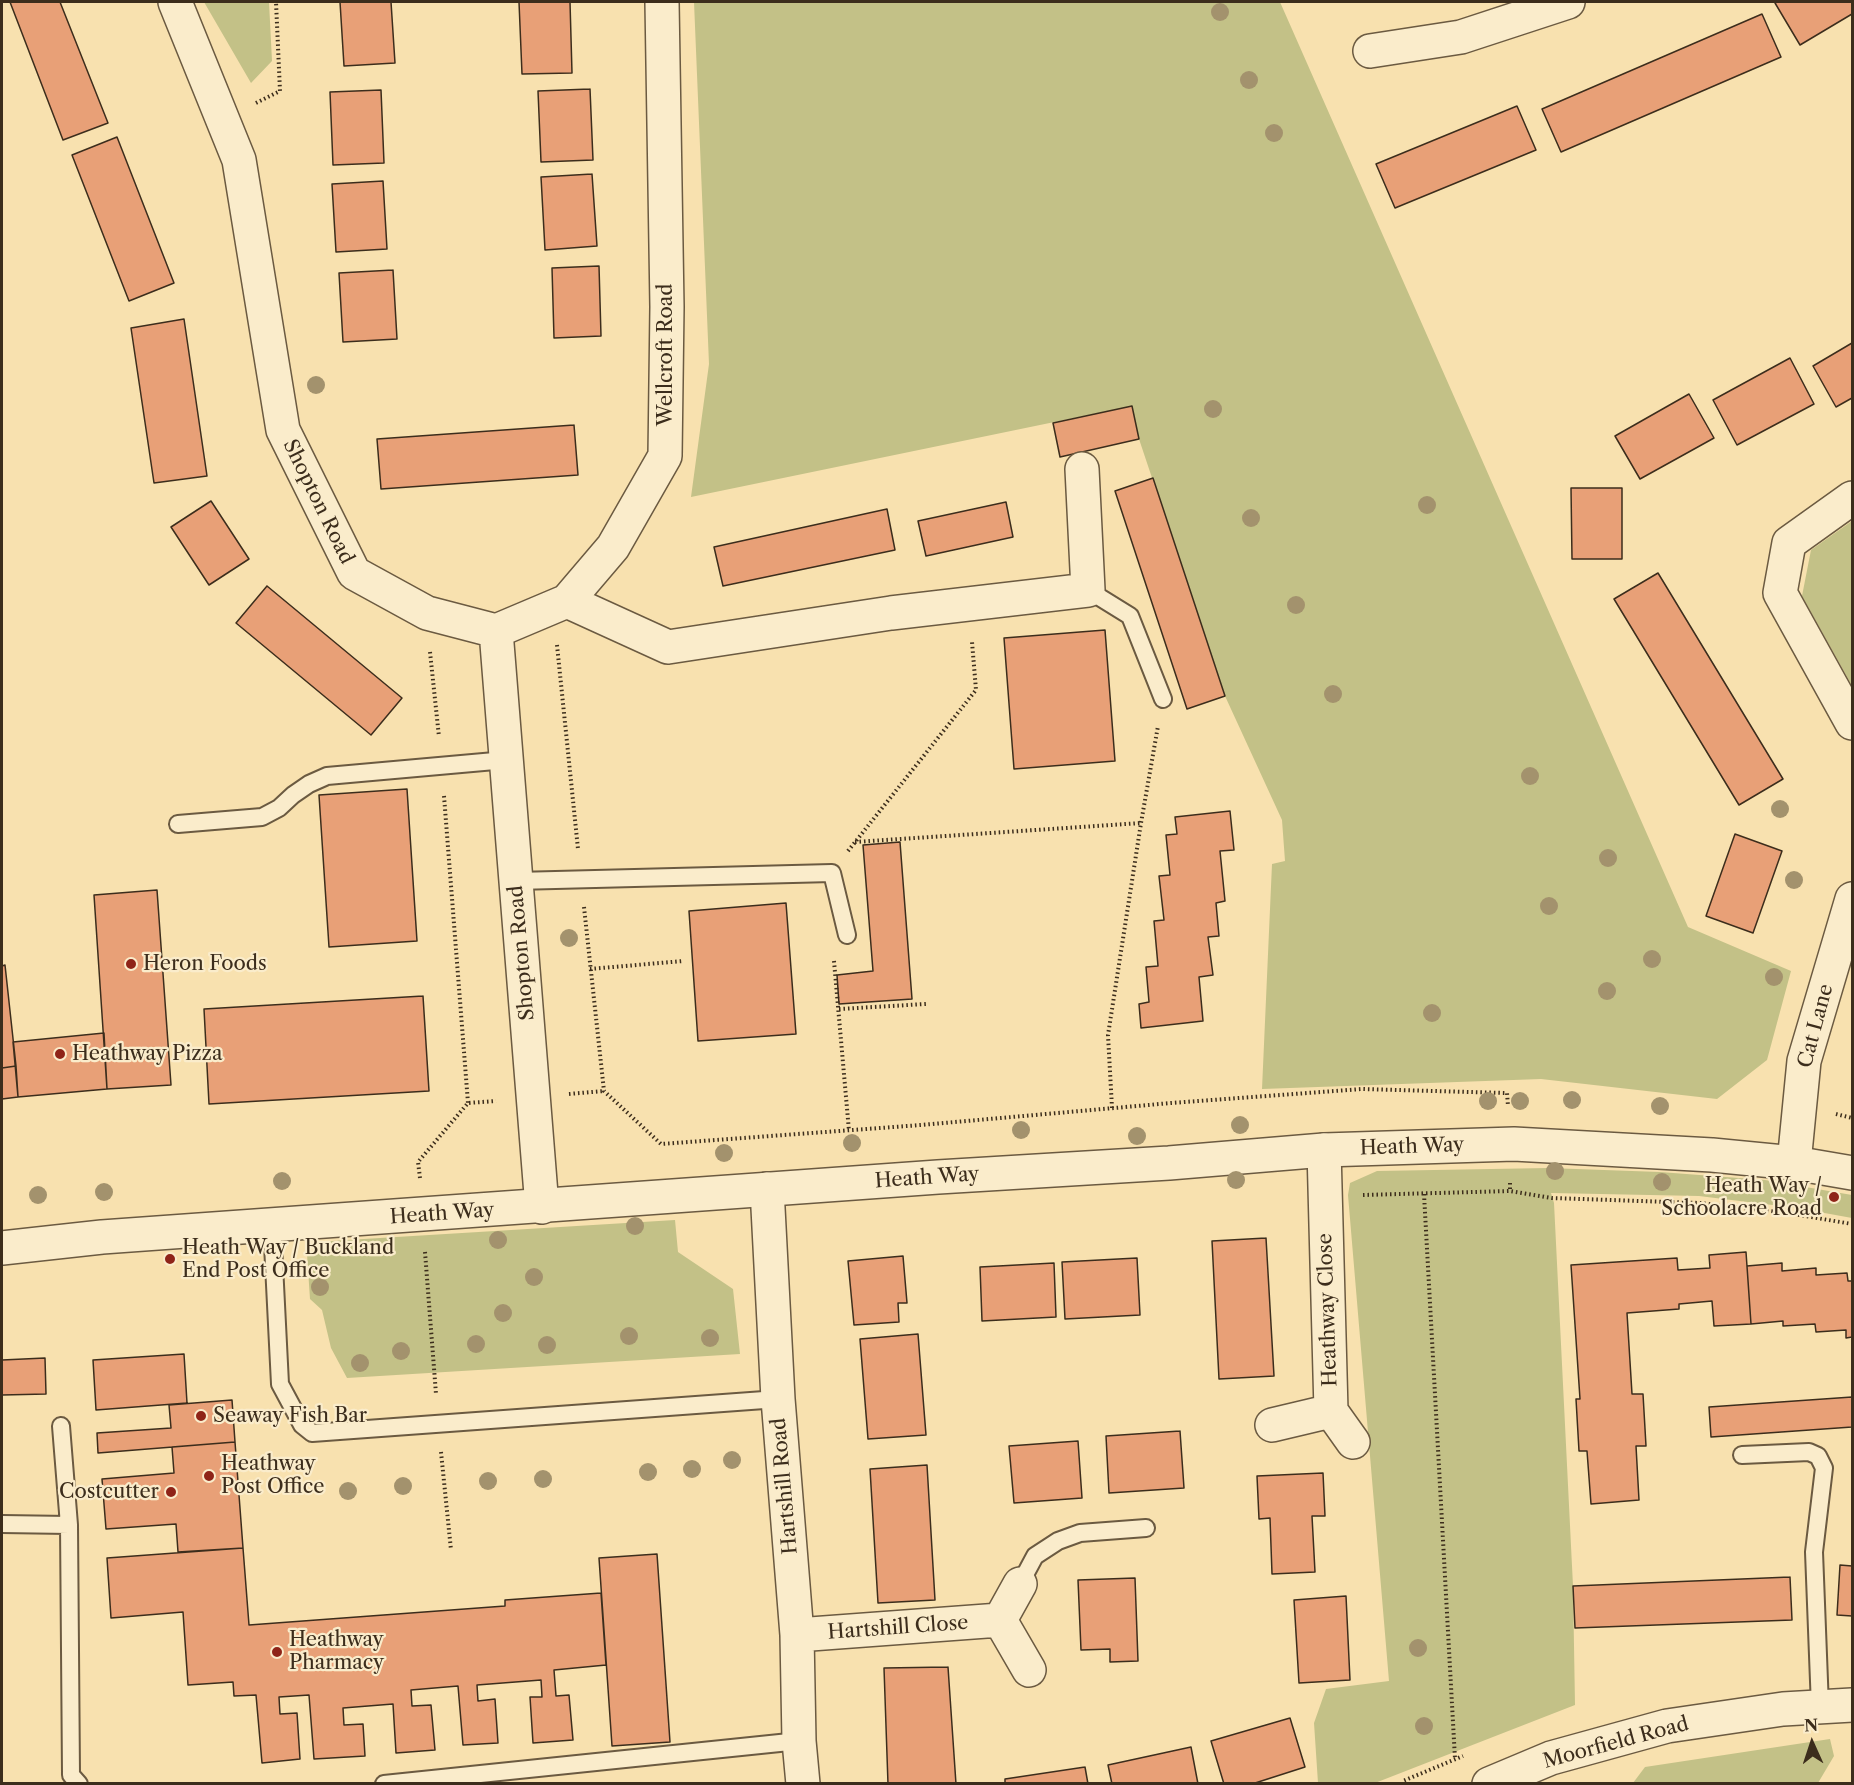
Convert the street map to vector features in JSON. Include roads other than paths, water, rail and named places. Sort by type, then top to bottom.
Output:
[{"type":"street","name":"Shopton Road","points":[[175,2],[239,160],[283,430],[354,573],[427,613],[496,631],[542,1207]]},
{"type":"street","name":"Wellcroft Road","points":[[496,631],[578,606],[614,548],[665,456],[667,307],[662,2]]},
{"type":"street","points":[[1370,51],[1461,37],[1568,2]]},
{"type":"street","points":[[578,606],[668,647],[880,615],[1088,590],[1082,469]]},
{"type":"street","points":[[1852,498],[1789,543],[1779,593],[1852,723]]},
{"type":"street","name":"Cat Lane","points":[[1794,1163],[1804,1061],[1814,1022],[1850,917]]},
{"type":"street","name":"Heath Way","points":[[2,1248],[102,1237],[767,1189],[1169,1163],[1324,1150],[1509,1145],[1712,1155],[1794,1163],[1852,1173]]},
{"type":"street","name":"Heathway Close","points":[[1272,1425],[1331,1411],[1324,1150]]},
{"type":"street","name":"Hartshill Road","points":[[767,1189],[778,1399],[797,1635],[799,1741],[803,1784]]},
{"type":"street","points":[[1331,1411],[1353,1442]]},
{"type":"street","points":[[1020,1584],[1000,1620],[1029,1670]]},
{"type":"street","name":"Hartshill Close","points":[[797,1635],[1000,1620]]},
{"type":"street","name":"Moorfield Road","points":[[1490,1784],[1552,1771],[1667,1726],[1783,1709],[1852,1705]]},
{"type":"lane","points":[[1088,590],[1130,616],[1163,699]]},
{"type":"lane","points":[[178,824],[262,817],[279,808],[309,783],[327,776],[506,760]]},
{"type":"lane","points":[[516,881],[832,873],[847,935]]},
{"type":"lane","points":[[272,1225],[280,1384],[302,1425],[312,1433],[778,1399]]},
{"type":"lane","points":[[61,1426],[69,1525],[70,1776],[79,1784]]},
{"type":"lane","points":[[1742,1455],[1809,1452],[1818,1456],[1824,1468],[1814,1552],[1820,1707]]},
{"type":"lane","points":[[2,1524],[69,1525]]},
{"type":"lane","points":[[1020,1584],[1035,1556],[1058,1541],[1080,1533],[1146,1528]]},
{"type":"lane","points":[[384,1784],[799,1741]]},
{"type":"place","name":"Heron Foods","points":[[131,964]]},
{"type":"place","name":"Heathway Pizza","points":[[60,1054]]},
{"type":"place","name":"Heath Way / Schoolacre Road","points":[[1834,1197]]},
{"type":"place","name":"Heath Way / Buckland End Post Office","points":[[170,1259]]},
{"type":"place","name":"Seaway Fish Bar","points":[[201,1416]]},
{"type":"place","name":"Heathway Post Office","points":[[209,1476]]},
{"type":"place","name":"Costcutter","points":[[171,1492]]},
{"type":"place","name":"Heathway Pharmacy","points":[[277,1652]]}]
